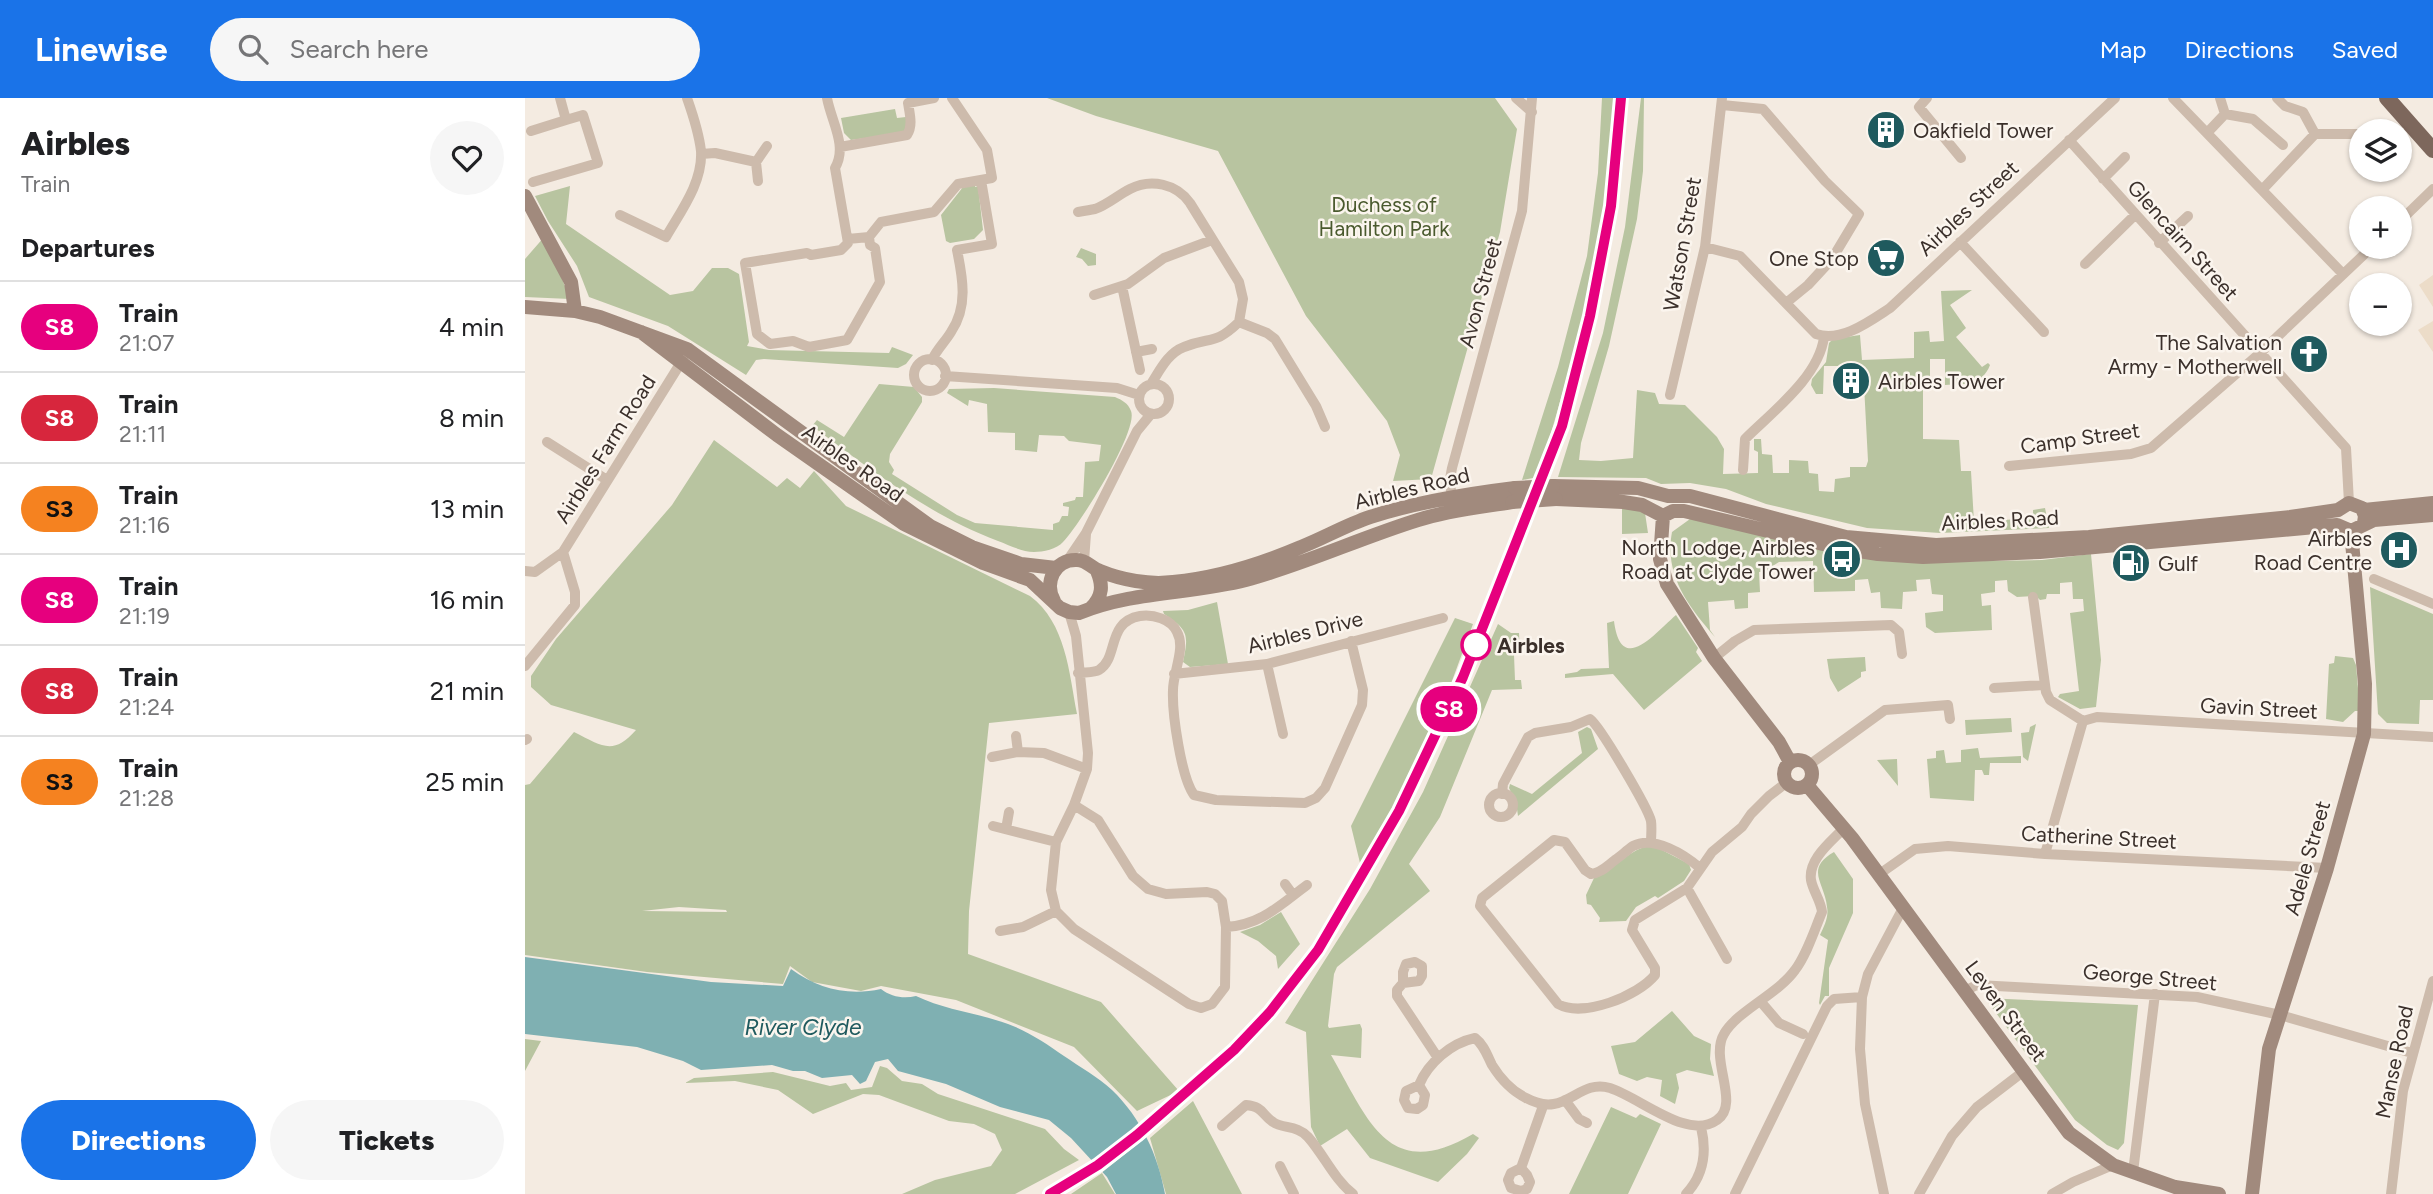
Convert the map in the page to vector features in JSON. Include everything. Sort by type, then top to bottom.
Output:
[{"type":"main road","points":[[2386,98],[2433,150]]},
{"type":"main road","points":[[525,196],[571,282],[575,311]]},
{"type":"main road","name":"Airbles Road","points":[[525,307],[575,311],[687,349],[930,526],[972,547],[1021,564],[1062,565],[1084,561],[1097,570],[1147,582],[1204,577],[1255,564],[1368,518],[1452,503],[1555,492],[1638,488],[1666,495],[1690,496],[1719,502],[1846,537],[1935,545],[2089,537],[2351,517],[2374,520],[2433,515]]},
{"type":"main road","name":"Airbles Road","points":[[641,332],[776,435],[904,524],[983,563],[1030,580],[1055,603],[1080,611],[1136,596],[1180,593],[1262,576],[1412,522],[1452,503]]},
{"type":"main road","name":"Airbles Road","points":[[1555,492],[1642,505],[1664,513],[1700,513],[1878,555],[1923,557],[2040,552],[2351,517],[2433,503]]},
{"type":"main road","points":[[1666,495],[1655,500],[1664,513],[1660,559],[1667,584],[1714,658],[1779,742],[1790,762]]},
{"type":"main road","name":"Adele Street","points":[[2252,1194],[2269,1049],[2327,868],[2364,734],[2365,684],[2351,517]]},
{"type":"main road","points":[[1055,603],[1049,584],[1062,565]]},
{"type":"main road","points":[[1080,611],[1097,602],[1102,591],[1097,570]]},
{"type":"main road","points":[[1800,760],[1809,765],[1812,776],[1807,785],[1797,788],[1786,783],[1783,772],[1790,762],[1800,760]]},
{"type":"main road","name":"Leven Street","points":[[1807,785],[1844,828],[2070,1133],[2113,1165],[2175,1187],[2219,1194]]},
{"type":"street","points":[[560,98],[566,120]]},
{"type":"street","points":[[620,215],[667,237],[696,186],[701,154],[687,98]]},
{"type":"street","points":[[827,98],[840,147],[841,159],[835,169],[848,239],[845,248],[841,250],[745,262],[757,334],[770,344],[793,341],[810,347],[847,340],[880,282],[874,248],[870,245],[869,237],[881,222],[934,212],[958,184],[992,178],[987,150],[952,98]]},
{"type":"street","points":[[840,147],[907,135],[911,123],[908,103],[934,98]]},
{"type":"street","points":[[1516,98],[1532,112]]},
{"type":"street","name":"Avon Street","points":[[1452,503],[1452,468],[1522,211],[1532,98]]},
{"type":"street","points":[[1927,98],[1919,107],[1961,158]]},
{"type":"street","name":"Airbles Street","points":[[1824,337],[1861,327],[1890,308],[2115,98]]},
{"type":"street","points":[[2173,98],[2343,274]]},
{"type":"street","points":[[2220,98],[2225,114]]},
{"type":"street","points":[[2277,98],[2285,106],[2304,112],[2315,134]]},
{"type":"street","points":[[1722,102],[1763,109],[1825,181],[1859,214],[1832,259],[1808,285],[1786,303]]},
{"type":"street","name":"Watson Street","points":[[1670,395],[1705,247],[1722,102]]},
{"type":"street","points":[[2207,133],[2225,114]]},
{"type":"street","points":[[2225,114],[2253,119],[2283,145]]},
{"type":"street","points":[[531,131],[583,115],[598,163],[533,182]]},
{"type":"street","points":[[2262,190],[2315,134],[2349,134]]},
{"type":"street","name":"Glencairn Street","points":[[2069,140],[2346,449],[2351,517]]},
{"type":"street","points":[[758,181],[756,162],[767,146]]},
{"type":"street","points":[[701,154],[715,153],[756,162]]},
{"type":"street","points":[[2103,179],[2125,157]]},
{"type":"street","points":[[932,360],[936,350],[950,334],[962,307],[963,277],[957,250],[992,244],[981,180]]},
{"type":"street","points":[[1078,212],[1096,208],[1133,187],[1149,184],[1174,187],[1183,194],[1239,282],[1243,299],[1239,322],[1221,338],[1182,347],[1167,359],[1156,384],[1141,390],[1137,431]]},
{"type":"street","points":[[2412,210],[2433,190]]},
{"type":"street","points":[[2085,264],[2135,215]]},
{"type":"street","points":[[2159,243],[2188,216]]},
{"type":"street","points":[[848,239],[869,237]]},
{"type":"street","points":[[1094,295],[1122,286],[1164,258],[1212,240]]},
{"type":"street","points":[[1960,242],[2044,332]]},
{"type":"street","points":[[1705,247],[1740,256],[1816,334],[1824,337],[1823,350],[1808,375],[1745,439],[1743,470]]},
{"type":"street","name":"Camp Street","points":[[2009,466],[2131,454],[2151,448],[2259,354],[2359,259]]},
{"type":"street","points":[[1122,286],[1140,370]]},
{"type":"street","points":[[1239,322],[1275,339],[1316,406],[1325,427]]},
{"type":"street","name":"Airbles Farm Road","points":[[525,570],[535,572],[563,552],[687,349]]},
{"type":"street","points":[[1136,352],[1152,349]]},
{"type":"street","points":[[932,360],[943,366],[945,376],[937,389],[928,391],[919,386],[914,377],[916,368],[924,361],[932,360]]},
{"type":"street","points":[[945,376],[1117,388],[1139,395]]},
{"type":"street","points":[[1141,408],[1151,414],[1161,413],[1169,404],[1167,391],[1156,384]]},
{"type":"street","points":[[1062,565],[1086,533],[1137,431],[1151,414]]},
{"type":"street","points":[[547,442],[607,480]]},
{"type":"street","points":[[1084,561],[1086,533]]},
{"type":"street","points":[[525,666],[575,605],[575,592],[563,552]]},
{"type":"street","points":[[2374,579],[2433,604]]},
{"type":"street","points":[[2033,597],[2044,685],[2050,700],[2083,721],[2045,854]]},
{"type":"street","points":[[1074,805],[1098,820],[1133,876],[1148,889],[1166,894],[1207,892],[1215,894],[1222,901],[1226,927],[1225,987],[1212,1004],[1201,1008],[1189,1004],[1074,929],[1055,911],[1051,890],[1056,842],[1074,805],[1087,769],[1088,752],[1076,636],[1080,611]]},
{"type":"street","points":[[1078,673],[1098,671],[1105,664],[1118,631],[1126,621],[1140,617],[1156,617],[1170,622],[1178,633],[1180,645],[1173,692],[1182,767],[1186,782],[1194,795],[1216,800],[1305,803],[1316,798],[1325,788],[1362,705],[1363,690],[1351,641]]},
{"type":"street","name":"Airbles Drive","points":[[1174,674],[1267,664],[1443,618]]},
{"type":"street","points":[[1714,658],[1754,630],[1891,625],[1899,632],[1902,654]]},
{"type":"street","points":[[1267,664],[1282,731],[1269,731]]},
{"type":"street","points":[[1994,688],[2044,685]]},
{"type":"street","points":[[1809,765],[1885,710],[1948,705],[1950,719]]},
{"type":"street","name":"Gavin Street","points":[[2083,721],[2097,717],[2433,737]]},
{"type":"street","points":[[1502,789],[1528,737],[1593,720],[1614,756],[1631,778],[1650,819],[1651,843]]},
{"type":"street","points":[[1016,736],[1018,752]]},
{"type":"street","points":[[992,757],[1018,752],[1044,753],[1087,769]]},
{"type":"street","points":[[1700,868],[1679,854],[1651,843],[1634,845],[1594,874],[1584,870],[1565,842],[1554,840],[1482,898],[1480,906],[1558,1004],[1571,1009],[1618,1001],[1654,978],[1655,968],[1634,933],[1632,923],[1686,888],[1725,839],[1742,827],[1751,814],[1786,783]]},
{"type":"street","points":[[1006,829],[1009,812]]},
{"type":"street","points":[[993,826],[1056,842]]},
{"type":"street","points":[[1419,1085],[1425,1070],[1438,1058],[1475,1038],[1481,1043],[1493,1067],[1505,1082],[1523,1097],[1543,1105],[1552,1106],[1590,1089],[1608,1087],[1641,1101],[1685,1126],[1701,1127],[1719,1119],[1726,1107],[1719,1051],[1725,1031],[1794,971],[1802,958],[1822,912],[1811,881],[1813,863],[1844,828]]},
{"type":"street","name":"Catherine Street","points":[[1878,875],[1915,849],[1948,846],[2045,854],[2327,868]]},
{"type":"street","points":[[1285,884],[1293,895]]},
{"type":"street","points":[[1226,927],[1245,926],[1271,913],[1307,885]]},
{"type":"street","points":[[1686,888],[1727,959]]},
{"type":"street","points":[[1884,1194],[1865,1104],[1860,1049],[1862,997],[1868,974],[1903,908]]},
{"type":"street","points":[[1000,931],[1023,928],[1055,911]]},
{"type":"street","points":[[1013,917],[1014,929]]},
{"type":"street","name":"Manse Road","points":[[2391,1194],[2403,1091],[2433,981]]},
{"type":"street","points":[[1403,983],[1397,990],[1397,996],[1438,1058]]},
{"type":"street","name":"George Street","points":[[1964,991],[1977,985],[2197,997],[2280,1015],[2412,1053]]},
{"type":"street","points":[[2133,1172],[2155,994]]},
{"type":"street","points":[[1735,1194],[1827,1006],[1834,999],[1862,997]]},
{"type":"street","points":[[1761,1002],[1772,1017],[1803,1034]]},
{"type":"street","points":[[1782,1024],[1789,1013]]},
{"type":"street","points":[[1919,1194],[1952,1136],[1977,1107],[2024,1071]]},
{"type":"street","points":[[1565,1100],[1579,1119],[1587,1123]]},
{"type":"street","points":[[1222,1126],[1247,1105],[1258,1107],[1275,1124],[1298,1130],[1307,1136],[1344,1187],[1353,1194]]},
{"type":"street","points":[[1521,1168],[1543,1105]]},
{"type":"street","points":[[1686,1194],[1693,1187],[1703,1166],[1705,1146],[1701,1127]]},
{"type":"street","points":[[2052,1194],[2113,1165]]},
{"type":"street","points":[[1280,1166],[1294,1194]]},
{"type":"street","points":[[1275,1185],[1287,1180]]},
{"type":"green space","name":"Duchess of Hamilton Park","points":[[1047,98],[1495,98],[1517,129],[1500,232],[1431,479],[1393,481],[1400,455],[1387,421],[1306,316],[1218,151],[1096,116]]},
{"type":"green space","points":[[1602,98],[1615,98],[1605,195],[1584,310],[1538,477],[1522,480],[1558,367],[1587,256],[1598,173]]},
{"type":"green space","points":[[1641,98],[1644,98],[1643,171],[1637,219],[1609,346],[1581,443],[1579,460],[1633,458],[1637,390],[1655,393],[1659,404],[1685,405],[1717,437],[1724,449],[1723,474],[1758,473],[1758,452],[1754,450],[1754,439],[1761,439],[1762,454],[1772,455],[1773,473],[1789,473],[1789,460],[1808,461],[1809,473],[1818,474],[1819,491],[1834,492],[1835,479],[1850,477],[1850,467],[1866,467],[1868,461],[1863,366],[1824,366],[1823,394],[1816,394],[1811,385],[1812,379],[1826,362],[1829,343],[1833,339],[1860,335],[1862,360],[1914,358],[1914,332],[1929,331],[1930,342],[1944,341],[1941,291],[1972,290],[1950,305],[1966,328],[1956,337],[1982,367],[1988,363],[1990,365],[1987,372],[1977,380],[1945,385],[1945,359],[1930,359],[1930,388],[1923,389],[1923,439],[1959,440],[1961,471],[1971,471],[1974,522],[2033,518],[2033,510],[2045,508],[2049,528],[1940,533],[1867,528],[1766,504],[1726,489],[1690,483],[1661,484],[1646,478],[1558,477],[1603,333],[1625,227]]},
{"type":"green space","points":[[895,109],[897,118],[906,117],[908,127],[903,133],[851,140],[844,133],[841,118]]},
{"type":"green space","points":[[570,186],[566,224],[670,295],[693,291],[712,268],[728,268],[739,274],[749,342],[747,346],[769,350],[889,353],[892,347],[913,355],[906,364],[898,368],[764,359],[756,360],[746,375],[668,326],[589,297],[577,266],[535,196]]},
{"type":"green space","points":[[978,186],[983,230],[974,239],[950,243],[946,241],[941,215],[963,187]]},
{"type":"green space","points":[[545,236],[570,299],[525,297],[525,259]]},
{"type":"green space","points":[[1081,248],[1096,254],[1096,265],[1088,266],[1076,257]]},
{"type":"green space","points":[[879,384],[914,387],[922,397],[922,402],[890,454],[889,462],[894,470],[892,474],[957,515],[975,523],[1053,530],[1053,524],[1059,522],[1062,516],[1068,516],[1069,507],[1063,506],[1063,503],[1083,497],[1085,462],[1099,461],[1101,445],[1069,441],[1064,436],[1039,435],[1037,452],[1015,450],[1015,433],[988,432],[987,404],[969,400],[968,406],[947,393],[949,389],[994,388],[1115,397],[1128,406],[1131,421],[1106,478],[1071,533],[1054,548],[1029,552],[973,530],[924,505],[812,426],[817,420],[844,437]]},
{"type":"green space","points":[[714,440],[777,487],[787,478],[800,488],[814,471],[846,506],[1030,596],[1042,607],[1059,634],[1064,649],[1077,714],[989,723],[969,911],[968,954],[1101,1002],[1179,1091],[1137,1111],[1074,1047],[956,1000],[881,986],[861,991],[812,982],[790,966],[783,984],[647,972],[525,955],[525,785],[530,784],[574,732],[600,744],[614,746],[636,730],[551,705],[531,687],[531,676],[556,639],[672,505]],"holes":[[[679,907],[727,912],[642,911]]]},
{"type":"green space","points":[[1622,509],[1639,509],[1645,513],[1648,533],[1622,534]]},
{"type":"green space","points":[[1690,519],[1923,562],[2042,560],[2091,554],[2101,660],[2096,707],[2080,709],[2058,697],[2060,694],[2079,691],[2070,613],[2084,611],[2083,599],[2073,599],[2072,582],[2060,583],[2060,594],[2047,594],[2046,599],[2040,600],[2036,596],[2017,597],[2008,591],[2007,580],[1995,581],[1995,592],[1981,594],[1982,606],[1991,605],[1992,630],[1935,633],[1926,627],[1925,613],[1943,611],[1943,595],[1932,594],[1930,579],[1916,580],[1917,591],[1903,592],[1902,609],[1881,608],[1880,592],[1871,593],[1868,579],[1855,580],[1855,591],[1814,592],[1813,561],[1779,562],[1771,567],[1771,571],[1759,572],[1760,592],[1748,593],[1748,608],[1735,609],[1734,600],[1708,602],[1710,630],[1715,637],[1680,589],[1672,562],[1672,532]]},
{"type":"green space","points":[[2370,587],[2433,614],[2433,700],[2420,700],[2419,724],[2387,723],[2378,714]]},
{"type":"green space","points":[[1217,602],[1228,664],[1190,667],[1183,662],[1185,633],[1163,611],[1188,610]]},
{"type":"green space","points":[[1676,615],[1698,648],[1696,652],[1702,661],[1644,710],[1613,674],[1565,678],[1565,674],[1581,669],[1609,668],[1607,623],[1614,621],[1618,637],[1624,646],[1631,648],[1649,640]]},
{"type":"green space","points":[[1455,618],[1473,624],[1435,727],[1390,819],[1360,863],[1351,826]]},
{"type":"green space","points":[[1498,624],[1511,633],[1519,633],[1520,655],[1514,655],[1515,680],[1521,680],[1522,689],[1492,690],[1440,817],[1409,864],[1430,891],[1337,967],[1328,1026],[1360,1024],[1361,1058],[1331,1055],[1357,1101],[1384,1137],[1400,1148],[1420,1152],[1444,1148],[1473,1134],[1479,1138],[1467,1154],[1438,1182],[1370,1158],[1347,1129],[1320,1146],[1311,1127],[1306,1032],[1285,1023],[1370,889],[1423,792]]},
{"type":"green space","points":[[2335,656],[2353,658],[2356,665],[2360,711],[2355,711],[2343,722],[2326,719],[2329,664],[2334,663]]},
{"type":"green space","points":[[1865,657],[1866,671],[1861,672],[1861,677],[1838,692],[1830,678],[1827,659]]},
{"type":"green space","points":[[2011,718],[2012,732],[1966,735],[1965,720]]},
{"type":"green space","points":[[2036,724],[2028,761],[2023,757],[2021,733],[2029,732],[2030,727]]},
{"type":"green space","points":[[1587,727],[1591,729],[1598,749],[1518,816],[1510,784],[1532,794],[1582,753],[1578,732]]},
{"type":"green space","points":[[1978,748],[1980,758],[2021,756],[2021,763],[1990,763],[1989,775],[1984,775],[1982,770],[1975,770],[1974,801],[1930,798],[1927,759],[1936,758],[1936,751],[1944,750],[1946,763],[1961,762],[1961,750]]},
{"type":"green space","points":[[1897,759],[1898,786],[1877,760]]},
{"type":"green space","points":[[1648,846],[1689,864],[1691,870],[1684,881],[1658,898],[1655,896],[1636,907],[1626,921],[1599,922],[1600,918],[1591,905],[1587,904],[1586,895],[1594,878],[1640,848]]},
{"type":"green space","points":[[1834,852],[1853,879],[1853,913],[1829,968],[1829,996],[1825,996],[1820,1005],[1828,940],[1820,935],[1827,911],[1818,871],[1825,858]]},
{"type":"green space","points":[[1281,912],[1300,944],[1278,969],[1276,956],[1258,941],[1240,932],[1260,925]]},
{"type":"green space","points":[[1985,998],[2138,1005],[2124,1143],[2118,1150],[2107,1145],[2075,1120]]},
{"type":"green space","points":[[1672,1011],[1694,1036],[1711,1044],[1710,1059],[1714,1076],[1687,1070],[1676,1074],[1679,1088],[1675,1104],[1660,1096],[1662,1080],[1647,1077],[1637,1081],[1619,1074],[1611,1046],[1635,1042]]},
{"type":"green space","points":[[525,1039],[541,1041],[525,1071]]},
{"type":"green space","points":[[880,1066],[887,1068],[902,1081],[922,1084],[938,1094],[1045,1129],[1079,1160],[1015,1194],[902,1194],[935,1180],[991,1166],[1002,1150],[995,1134],[974,1124],[949,1121],[879,1095],[863,1094],[813,1114],[778,1090],[735,1081],[685,1083],[694,1078],[773,1072],[830,1086],[846,1083],[851,1090],[872,1087]]},
{"type":"green space","points":[[1193,1101],[1242,1194],[1166,1194],[1150,1138]]},
{"type":"green space","points":[[1611,1107],[1636,1118],[1640,1114],[1661,1124],[1628,1194],[1569,1194]]},
{"type":"green space","points":[[1102,1173],[1115,1194],[1071,1194]]},
{"type":"shaded area","points":[[2433,275],[2433,307],[2419,285]]},
{"type":"shaded area","points":[[2433,321],[2433,352],[2418,330]]},
{"type":"water","name":"River Clyde","points":[[525,957],[711,982],[783,986],[791,969],[812,982],[834,989],[857,992],[881,989],[898,997],[916,996],[938,1005],[1008,1024],[1037,1038],[1089,1072],[1107,1085],[1122,1101],[1147,1138],[1158,1165],[1165,1194],[1116,1194],[1107,1177],[1071,1138],[1049,1120],[1000,1107],[946,1084],[898,1071],[888,1059],[875,1062],[866,1081],[860,1084],[852,1075],[822,1078],[805,1071],[793,1071],[772,1065],[701,1070],[683,1061],[637,1047],[525,1034]]},
{"type":"pier","points":[[1143,1124],[1149,1135],[1100,1174],[1091,1164]]},
{"type":"railway","points":[[1050,1194],[1098,1165],[1137,1135],[1234,1050],[1270,1012],[1318,950],[1399,811],[1463,678],[1562,426],[1590,316],[1611,206],[1621,98]]},
{"type":"train","name":"S8","points":[[1050,1194],[1098,1165],[1137,1135],[1234,1050],[1270,1012],[1318,950],[1399,811],[1463,677],[1562,426],[1590,316],[1611,206],[1621,98]]},
{"type":"place","name":"Oakfield Tower","points":[[1886,130]]},
{"type":"place","name":"One Stop","points":[[1886,258]]},
{"type":"place","name":"The Salvation Army - Motherwell","points":[[2309,354]]},
{"type":"place","name":"Airbles Tower","points":[[1851,381]]},
{"type":"place","name":"Airbles Road Centre","points":[[2399,550]]},
{"type":"place","name":"North Lodge, Airbles Road at Clyde Tower","points":[[1842,559]]},
{"type":"place","name":"Gulf","points":[[2131,563]]},
{"type":"place","name":"Airbles","points":[[1476,645]]}]
